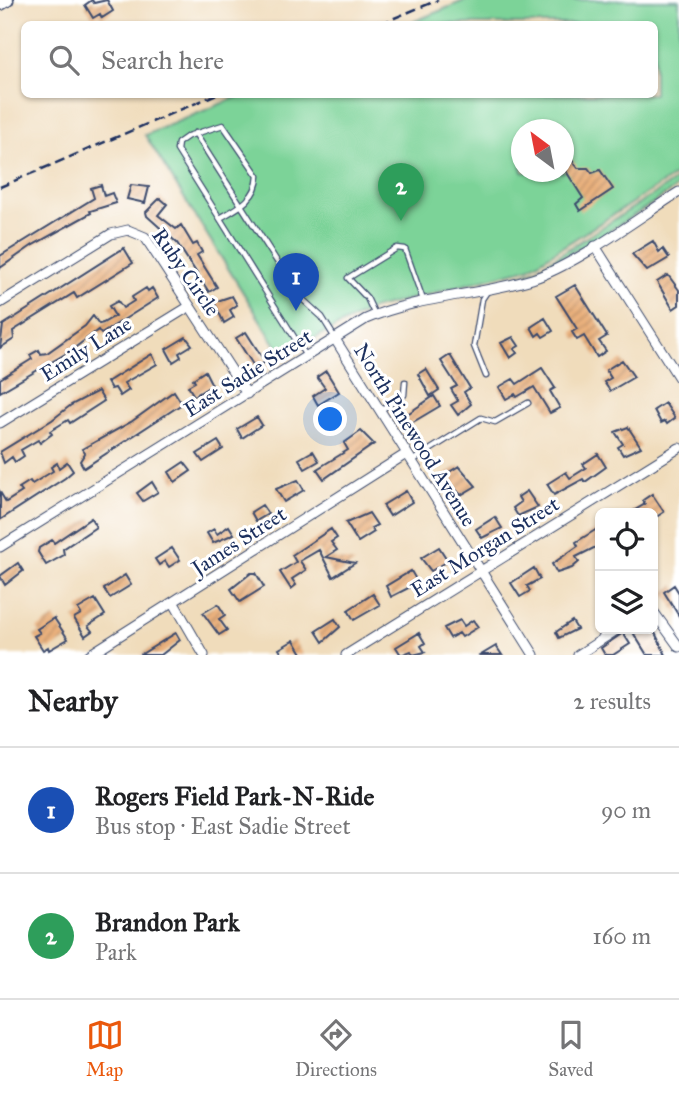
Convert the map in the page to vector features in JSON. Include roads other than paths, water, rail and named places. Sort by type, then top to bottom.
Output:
[{"type":"street","points":[[0,4],[7,0]]},
{"type":"street","name":"East Sadie Street","points":[[0,547],[375,315],[397,305],[488,290],[535,278],[595,246],[679,192]]},
{"type":"street","name":"Ruby Circle","points":[[0,303],[111,234],[128,230],[145,237],[247,394]]},
{"type":"street","points":[[595,246],[679,378]]},
{"type":"street","name":"Emily Lane","points":[[0,423],[190,306]]},
{"type":"street","name":"North Pinewood Avenue","points":[[335,339],[378,412],[534,655]]},
{"type":"street","name":"East Morgan Street","points":[[346,655],[679,448]]},
{"type":"street","name":"James Street","points":[[89,655],[408,458]]},
{"type":"street","points":[[174,603],[204,655]]},
{"type":"street","points":[[658,618],[679,648]]},
{"type":"street","points":[[578,655],[610,634]]},
{"type":"lane","points":[[220,218],[241,206],[255,193],[258,176],[223,125],[195,133],[178,143],[177,150],[307,357]]},
{"type":"lane","points":[[195,133],[299,296],[322,317],[335,339]]},
{"type":"lane","points":[[375,315],[367,298],[348,278],[397,248],[402,247],[406,252],[424,301]]},
{"type":"lane","points":[[486,376],[474,346],[482,299],[488,290]]},
{"type":"lane","points":[[378,412],[404,394],[405,382]]},
{"type":"lane","points":[[408,458],[481,418],[495,422],[528,403]]},
{"type":"railway","points":[[387,21],[438,0]]},
{"type":"railway","points":[[0,187],[208,98]]},
{"type":"place","name":"Brandon Park","points":[[401,221]]},
{"type":"place","name":"Rogers Field Park-N-Ride","points":[[296,311]]}]
